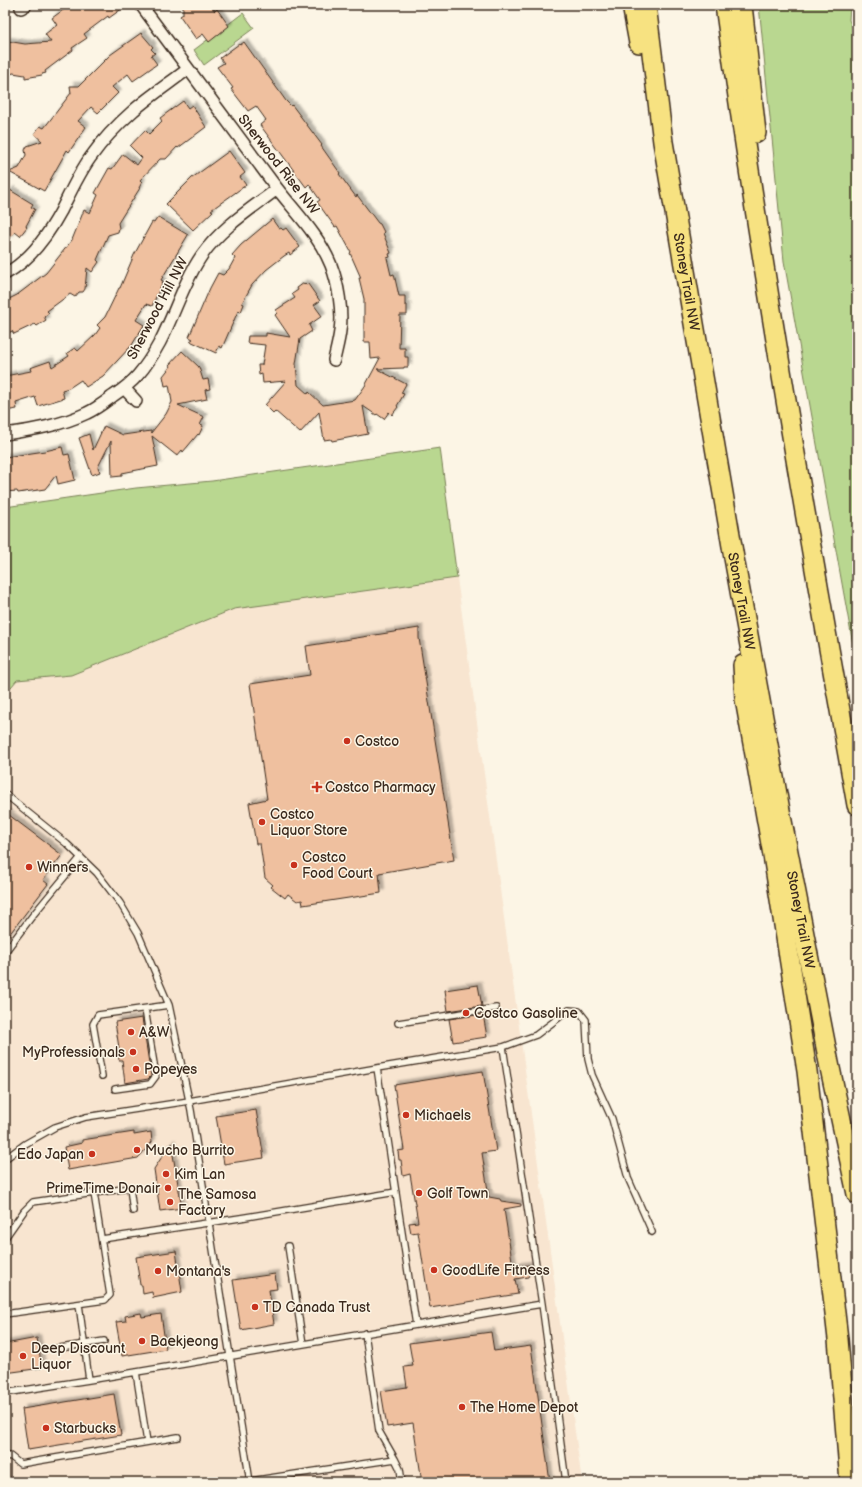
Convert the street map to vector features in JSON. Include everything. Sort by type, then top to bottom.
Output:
[{"type":"highway","points":[[632,5],[646,81],[663,142]]},
{"type":"highway","name":"Stoney Trail NW","points":[[646,5],[663,142],[734,558],[781,816],[830,1068],[857,1194]]},
{"type":"highway","points":[[725,5],[754,205],[788,416],[857,805]]},
{"type":"highway","points":[[742,5],[761,178],[754,205]]},
{"type":"highway","points":[[734,558],[745,699],[773,855],[807,1071],[837,1331],[850,1482]]},
{"type":"street","name":"Sherwood Rise NW","points":[[141,5],[277,189],[313,232],[331,265],[337,286],[341,330],[334,360]]},
{"type":"street","points":[[5,274],[26,258],[46,235],[89,159],[117,125],[133,110],[188,69]]},
{"type":"street","name":"Sherwood Hill NW","points":[[5,434],[34,430],[88,413],[124,388],[139,375],[159,343],[176,309],[188,280],[202,255],[223,231],[277,189]]},
{"type":"street","points":[[124,388],[136,401]]},
{"type":"lane","points":[[5,794],[67,844],[97,873],[120,903],[138,933],[169,1005],[189,1101],[250,1482],[395,1459]]},
{"type":"lane","points":[[5,952],[33,915],[81,857]]},
{"type":"lane","points":[[102,1076],[93,1024],[98,1015],[169,1005]]},
{"type":"lane","points":[[398,1023],[496,1008]]},
{"type":"lane","points":[[115,1089],[150,1084],[156,1076],[145,1009]]},
{"type":"lane","points":[[5,1159],[25,1144],[55,1126],[86,1117],[189,1101],[503,1047],[536,1035],[570,1010],[580,1011],[586,1020],[588,1058],[592,1075],[612,1119],[628,1178],[652,1232]]},
{"type":"lane","points":[[503,1047],[542,1304],[566,1482]]},
{"type":"lane","points":[[377,1068],[416,1325]]},
{"type":"lane","points":[[5,1238],[24,1211],[33,1202],[130,1188],[133,1211]]},
{"type":"lane","points":[[102,1239],[396,1192]]},
{"type":"lane","points":[[5,1314],[105,1300],[110,1295],[94,1193]]},
{"type":"lane","points":[[288,1246],[303,1344]]},
{"type":"lane","points":[[79,1304],[90,1380]]},
{"type":"lane","points":[[5,1393],[542,1304]]},
{"type":"lane","points":[[365,1333],[379,1431],[400,1470],[402,1482]]},
{"type":"lane","points":[[54,1349],[104,1341]]},
{"type":"lane","points":[[136,1372],[147,1442]]},
{"type":"lane","points":[[5,1457],[10,1456],[20,1464],[178,1437]]},
{"type":"shaded area","points":[[457,578],[582,1482],[5,1482],[5,694],[17,680],[71,675],[234,609]]},
{"type":"green space","points":[[759,5],[850,5],[849,20],[857,37],[857,667],[784,261]]},
{"type":"green space","points":[[243,13],[254,28],[204,65],[194,50]]},
{"type":"green space","points":[[440,448],[457,578],[234,609],[71,675],[17,680],[5,694],[5,507],[136,488],[212,481]]},
{"type":"building","points":[[70,5],[127,5],[109,18],[108,16],[84,34],[87,38],[72,48],[73,50],[45,71],[46,73],[25,78],[25,75],[13,73],[5,77],[5,45],[6,46],[7,41],[25,44],[51,42],[45,34],[57,25],[52,18]]},
{"type":"building","points":[[183,5],[211,5],[215,11],[217,9],[229,26],[209,42],[203,34],[196,39],[180,16],[183,14]]},
{"type":"building","points":[[141,33],[153,47],[151,49],[155,53],[151,56],[157,64],[133,81],[128,74],[112,87],[118,93],[98,113],[91,107],[78,121],[86,127],[69,152],[67,150],[44,191],[9,172],[19,168],[26,155],[25,150],[27,146],[42,141],[34,134],[40,126],[44,128],[71,93],[70,86],[79,86],[110,55]]},
{"type":"building","points":[[244,42],[286,101],[291,106],[292,105],[322,145],[321,146],[340,173],[339,174],[356,197],[357,195],[380,224],[391,253],[389,254],[390,257],[387,258],[391,275],[394,274],[399,296],[405,296],[407,315],[400,315],[399,348],[405,348],[405,357],[408,357],[408,367],[377,369],[406,384],[401,393],[404,394],[397,406],[398,407],[392,415],[389,412],[384,419],[363,406],[368,434],[332,441],[331,439],[324,440],[319,412],[300,433],[275,411],[273,413],[265,405],[286,381],[263,383],[262,374],[259,375],[258,365],[262,365],[265,345],[247,343],[248,336],[266,336],[266,333],[290,337],[275,315],[277,313],[276,310],[295,298],[292,294],[304,283],[306,285],[308,284],[320,301],[314,305],[322,316],[309,325],[312,331],[300,339],[296,364],[298,385],[308,394],[309,392],[323,405],[355,400],[365,386],[380,358],[371,359],[370,342],[364,342],[364,299],[359,278],[361,278],[350,253],[351,252],[337,226],[335,227],[317,202],[320,200],[309,184],[306,187],[260,125],[266,120],[256,106],[248,111],[231,89],[233,88],[217,67],[224,63],[220,58]]},
{"type":"building","points":[[183,101],[188,108],[192,105],[206,127],[178,148],[177,147],[166,159],[160,159],[140,180],[142,182],[140,188],[118,223],[118,232],[108,235],[97,260],[99,262],[92,272],[87,268],[85,289],[83,292],[79,292],[75,297],[70,294],[47,311],[49,313],[44,317],[46,320],[37,326],[35,324],[14,334],[12,331],[5,335],[5,301],[17,295],[46,273],[72,240],[84,210],[90,213],[98,195],[95,193],[109,168],[112,169],[123,154],[137,165],[142,158],[130,146],[145,130],[149,134],[162,121],[160,118]]},
{"type":"building","points":[[229,151],[245,173],[240,177],[246,185],[211,210],[213,211],[193,230],[166,204],[192,178]]},
{"type":"building","points":[[10,190],[33,204],[31,207],[35,209],[26,226],[27,227],[20,236],[15,232],[5,243],[5,194],[9,193]]},
{"type":"building","points":[[158,217],[188,235],[161,280],[163,281],[152,306],[146,304],[136,320],[144,325],[132,345],[103,376],[86,387],[81,380],[69,388],[62,390],[64,398],[38,406],[35,397],[16,403],[17,409],[5,411],[5,376],[31,371],[30,368],[50,361],[52,367],[69,356],[67,353],[75,348],[78,351],[95,335],[100,328],[97,325],[105,317],[120,288],[134,255],[152,222],[154,223]]},
{"type":"building","points":[[272,219],[279,229],[281,228],[283,230],[286,228],[300,247],[290,255],[289,253],[284,256],[266,270],[252,285],[242,303],[244,304],[241,312],[238,311],[222,348],[219,346],[216,353],[190,341],[193,339],[189,337],[218,273],[223,275],[229,269],[235,258],[232,255],[241,245]]},
{"type":"building","points":[[182,351],[199,367],[203,380],[208,379],[210,389],[205,390],[207,399],[178,405],[204,417],[200,425],[203,426],[199,435],[198,434],[183,452],[182,450],[177,456],[152,436],[158,466],[122,473],[122,476],[112,477],[111,441],[98,467],[100,472],[92,475],[79,438],[89,434],[93,450],[104,426],[123,435],[151,431],[151,433],[166,414],[172,402],[169,385],[165,386],[163,376],[171,366],[169,365]]},
{"type":"building","points":[[62,447],[64,455],[69,454],[75,480],[58,484],[56,475],[45,489],[18,493],[17,491],[5,492],[5,457]]},
{"type":"building","name":"Costco","points":[[419,628],[419,638],[454,860],[379,873],[381,893],[303,905],[302,900],[297,901],[288,894],[285,898],[271,887],[273,885],[265,878],[260,844],[256,844],[249,803],[267,799],[250,684],[310,675],[306,646]]},
{"type":"building","name":"Winners","points":[[5,812],[62,855],[43,880],[48,884],[5,940]]},
{"type":"building","points":[[478,985],[482,1006],[448,1011],[445,990]]},
{"type":"building","points":[[483,1014],[487,1037],[453,1042],[449,1019]]},
{"type":"building","points":[[142,1018],[151,1076],[148,1079],[125,1083],[122,1060],[119,1060],[117,1048],[119,1048],[115,1022]]},
{"type":"building","points":[[483,1071],[496,1151],[482,1153],[489,1197],[500,1199],[501,1201],[521,1204],[521,1206],[504,1209],[513,1267],[529,1265],[531,1271],[528,1277],[515,1279],[518,1294],[430,1308],[418,1232],[411,1233],[409,1223],[418,1222],[410,1174],[403,1176],[401,1160],[399,1160],[398,1151],[404,1150],[394,1085]]},
{"type":"building","points":[[256,1110],[264,1158],[224,1164],[216,1116]]},
{"type":"building","points":[[134,1132],[134,1135],[151,1132],[152,1142],[138,1158],[68,1170],[64,1147],[82,1143],[82,1140]]},
{"type":"building","points":[[171,1143],[182,1208],[160,1211],[154,1169]]},
{"type":"building","name":"Montana's","points":[[176,1251],[182,1292],[153,1298],[152,1292],[143,1294],[142,1285],[140,1285],[136,1257]]},
{"type":"building","name":"TD Canada Trust","points":[[275,1274],[277,1289],[269,1290],[274,1324],[241,1330],[233,1280]]},
{"type":"building","name":"Baekjeong","points":[[141,1313],[142,1317],[161,1314],[166,1349],[122,1356],[116,1322],[126,1321],[125,1316]]},
{"type":"building","name":"The Home Depot","points":[[491,1332],[494,1351],[531,1346],[550,1482],[422,1482],[413,1423],[387,1427],[381,1391],[407,1387],[404,1367],[413,1366],[409,1343]]},
{"type":"building","name":"Deep Discount Liquor","points":[[37,1338],[42,1368],[5,1373],[5,1344]]},
{"type":"building","points":[[114,1394],[121,1435],[28,1450],[22,1409]]},
{"type":"place","name":"Costco","points":[[347,741]]},
{"type":"place","name":"Costco Pharmacy","points":[[317,787]]},
{"type":"place","name":"Costco Liquor Store","points":[[262,822]]},
{"type":"place","name":"Costco Food Court","points":[[294,865]]},
{"type":"place","name":"Winners","points":[[29,867]]},
{"type":"place","name":"Costco Gasoline","points":[[466,1013]]},
{"type":"place","name":"A&W","points":[[131,1032]]},
{"type":"place","name":"MyProfessionals","points":[[133,1052]]},
{"type":"place","name":"Popeyes","points":[[136,1069]]},
{"type":"place","name":"Michaels","points":[[406,1115]]},
{"type":"place","name":"Mucho Burrito","points":[[137,1150]]},
{"type":"place","name":"Edo Japan","points":[[92,1154]]},
{"type":"place","name":"Kim Lan","points":[[166,1174]]},
{"type":"place","name":"PrimeTime Donair","points":[[168,1188]]},
{"type":"place","name":"Golf Town","points":[[419,1193]]},
{"type":"place","name":"The Samosa Factory","points":[[170,1202]]},
{"type":"place","name":"GoodLife Fitness","points":[[434,1270]]},
{"type":"place","name":"Montana's","points":[[158,1271]]},
{"type":"place","name":"TD Canada Trust","points":[[255,1307]]},
{"type":"place","name":"Baekjeong","points":[[142,1341]]},
{"type":"place","name":"Deep Discount Liquor","points":[[23,1356]]},
{"type":"place","name":"The Home Depot","points":[[462,1407]]},
{"type":"place","name":"Starbucks","points":[[46,1428]]}]
